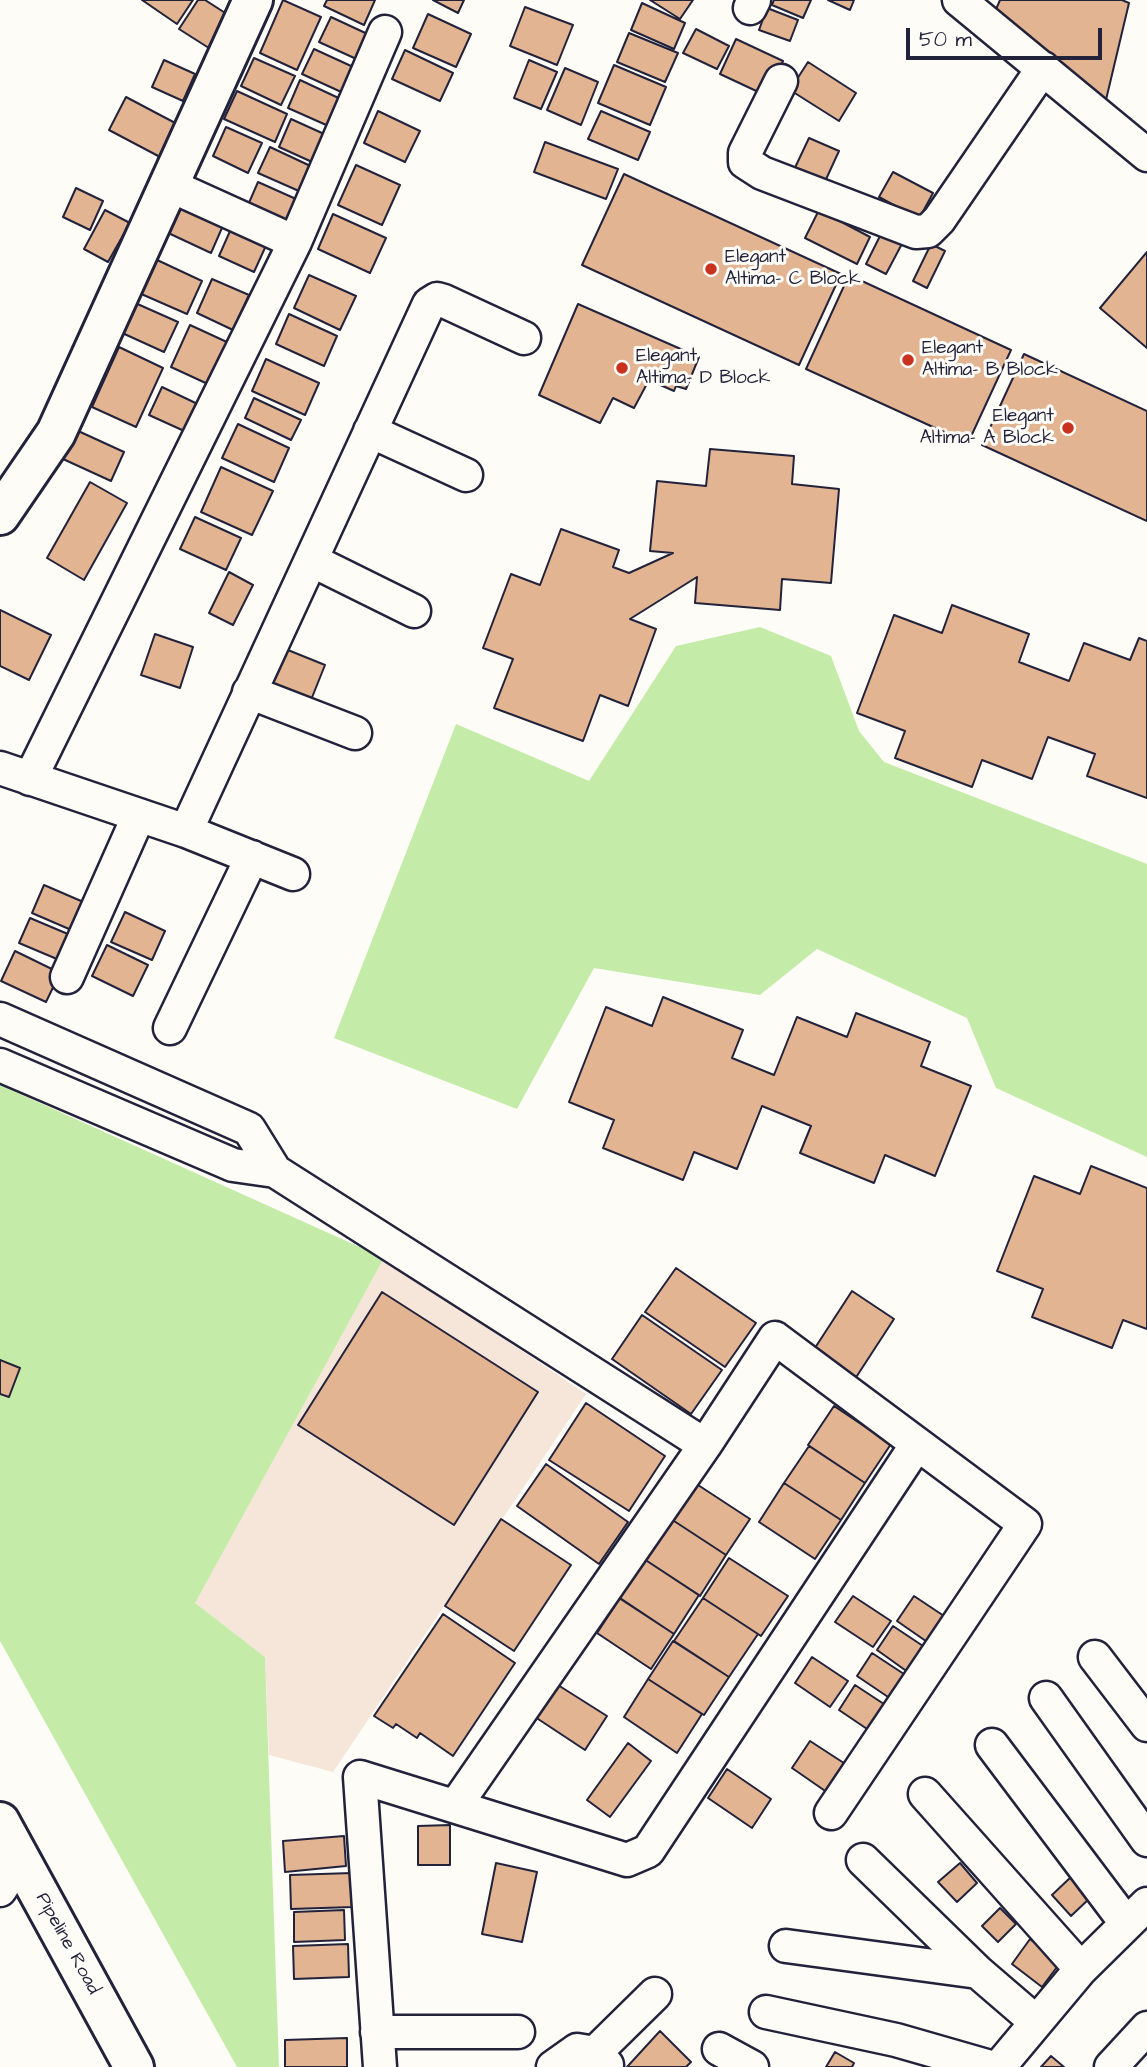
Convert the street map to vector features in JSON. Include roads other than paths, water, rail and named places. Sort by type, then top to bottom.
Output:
[{"type":"street","points":[[0,514],[56,433],[253,0]]},
{"type":"street","points":[[959,0],[1147,155]]},
{"type":"street","points":[[30,779],[295,242],[385,32]]},
{"type":"street","points":[[781,81],[745,153],[745,162],[762,173],[916,232],[928,231],[939,220],[1043,68]]},
{"type":"street","points":[[169,185],[295,242]]},
{"type":"street","points":[[186,831],[429,304],[437,299],[444,301],[524,338]]},
{"type":"street","points":[[370,431],[466,475]]},
{"type":"street","points":[[311,560],[414,611]]},
{"type":"street","points":[[250,692],[355,733]]},
{"type":"street","points":[[0,768],[186,831],[293,874]]},
{"type":"street","points":[[67,977],[139,815]]},
{"type":"street","points":[[170,1028],[252,858]]},
{"type":"street","points":[[0,1019],[249,1129],[275,1171]]},
{"type":"street","points":[[0,1065],[233,1165],[275,1171],[705,1445]]},
{"type":"street","points":[[456,1805],[705,1445],[775,1338],[1025,1524],[831,1813]]},
{"type":"street","points":[[380,2067],[360,1777],[627,1860],[648,1850],[917,1444]]},
{"type":"street","points":[[1095,1657],[1147,1726]]},
{"type":"street","points":[[1046,1698],[1147,1840]]},
{"type":"street","points":[[992,1745],[1136,1914],[1035,2021],[999,2067]]},
{"type":"street","points":[[925,1794],[1082,1969]]},
{"type":"street","name":"Pipeline Road","points":[[0,1822],[134,2067]]},
{"type":"street","points":[[0,1890],[20,1859]]},
{"type":"street","points":[[863,1860],[978,1972],[1035,2021]]},
{"type":"street","points":[[786,1946],[978,1972]]},
{"type":"street","points":[[553,2067],[577,2050],[602,2060],[655,1994]]},
{"type":"street","points":[[766,2012],[896,2040],[990,2067]]},
{"type":"street","points":[[1111,2067],[1147,2028]]},
{"type":"street","points":[[377,2032],[518,2032]]},
{"type":"street","points":[[719,2049],[752,2067]]},
{"type":"place","name":"Elegant Altima- C Block","points":[[711,269]]},
{"type":"place","name":"Elegant Altima- B Block","points":[[908,360]]},
{"type":"place","name":"Elegant Altima- D Block","points":[[622,368]]},
{"type":"place","name":"Elegant Altima- A Block","points":[[1068,428]]}]
